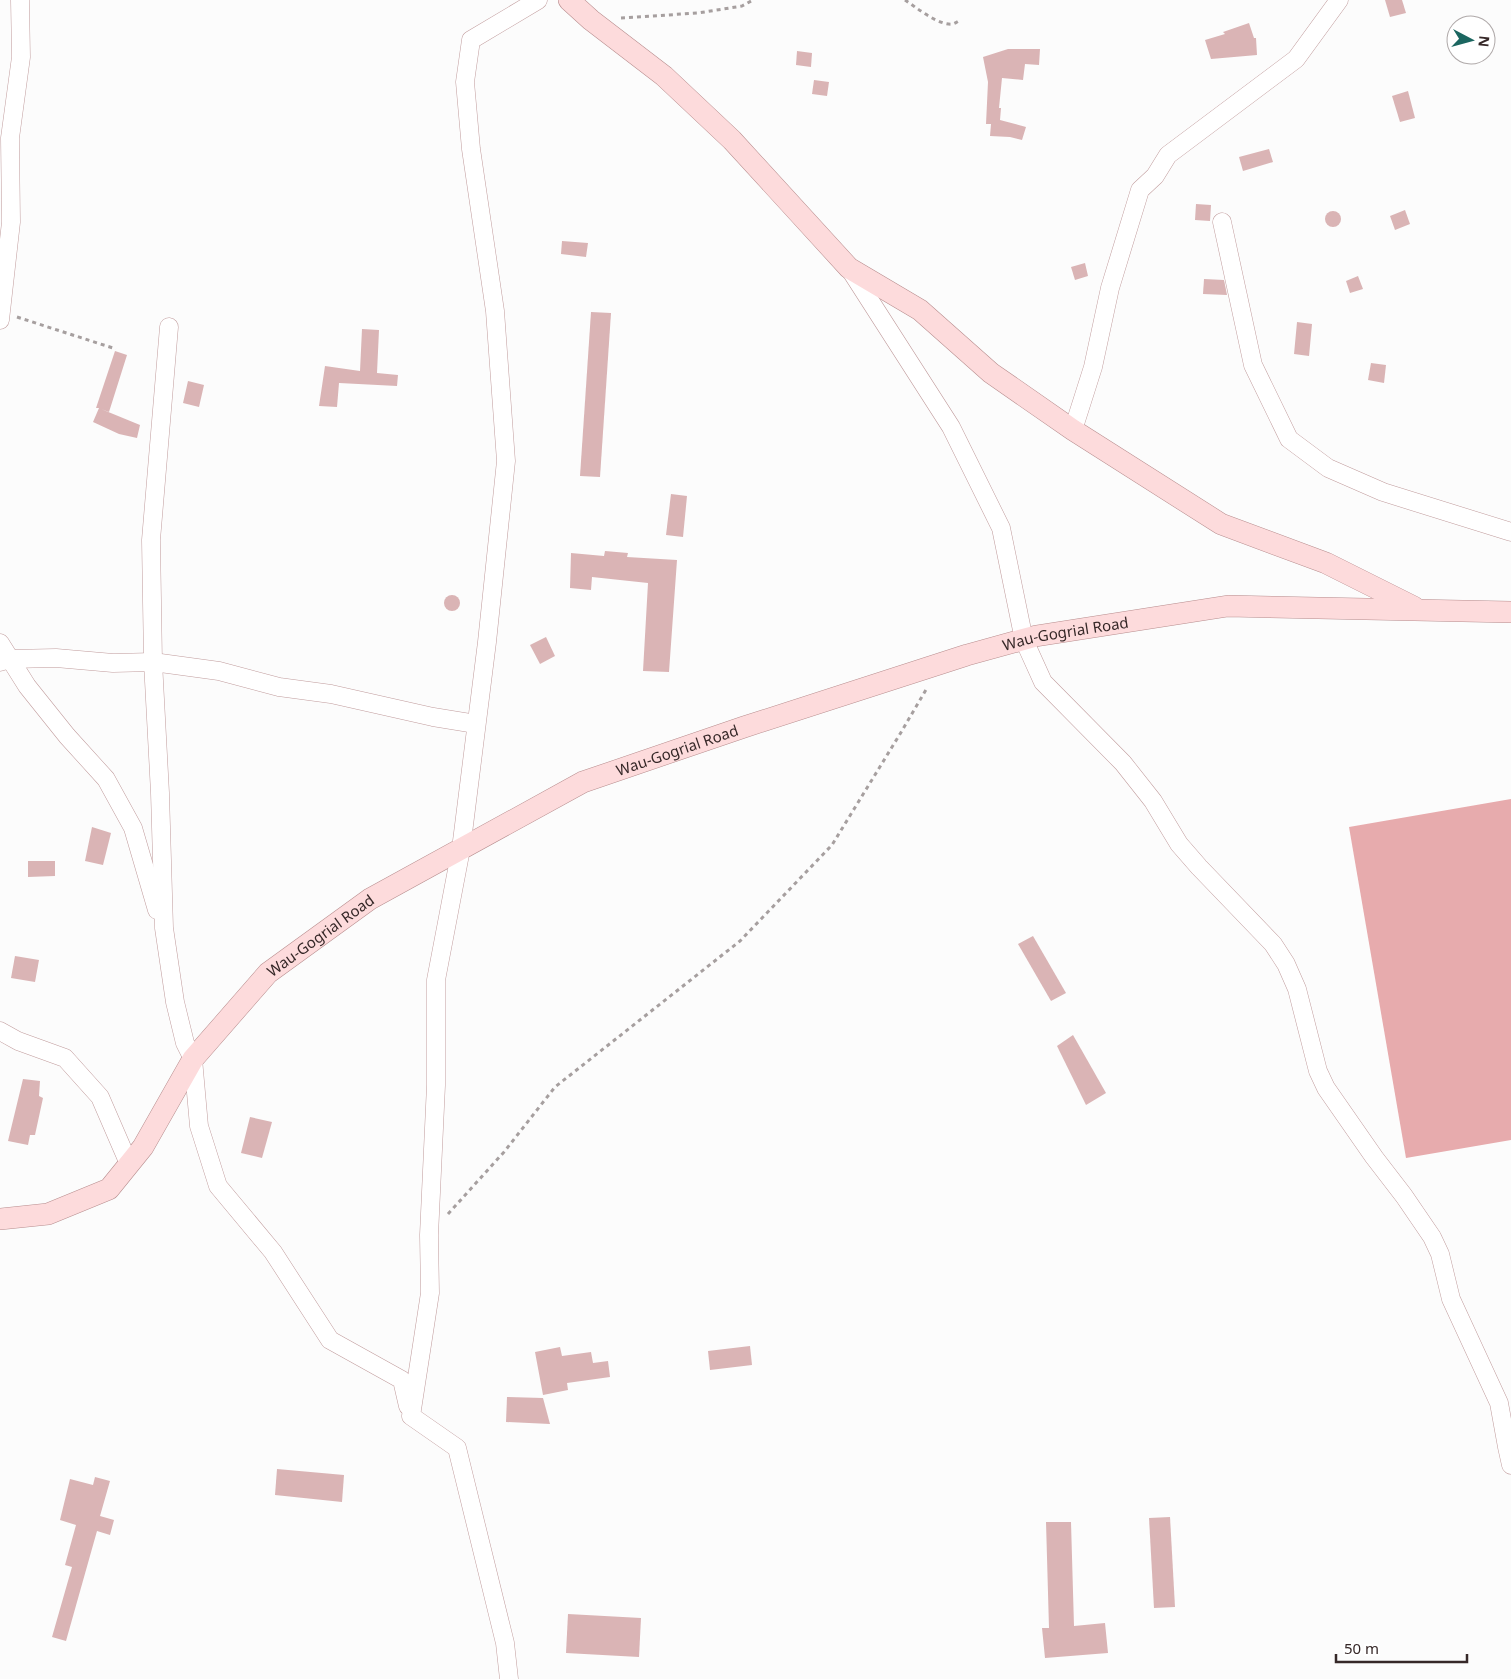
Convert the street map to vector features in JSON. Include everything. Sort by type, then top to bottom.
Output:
[{"type":"main road","points":[[569,0],[591,20],[664,76],[732,140],[849,268],[920,310],[991,373],[1072,430],[1221,524],[1326,563],[1420,610]]},
{"type":"main road","name":"Wau-Gogrial Road","points":[[0,1219],[48,1214],[109,1189],[143,1147],[193,1059],[268,973],[370,899],[583,782],[744,727],[940,664],[1036,636],[1228,606],[1511,612]]},
{"type":"street","points":[[1,316],[11,222],[10,138],[21,57],[20,0]]},
{"type":"street","points":[[411,1416],[430,1293],[429,1235],[436,1085],[436,980],[461,849],[487,642],[506,462],[495,311],[471,149],[465,82],[472,40],[538,0]]},
{"type":"street","points":[[1072,430],[1093,367],[1110,288],[1140,190],[1156,176],[1168,155],[1296,59],[1339,0]]},
{"type":"street","points":[[1222,222],[1253,365],[1289,439],[1328,468],[1383,492],[1511,532]]},
{"type":"street","points":[[849,268],[951,427],[1000,528],[1024,640],[1043,682],[1123,764],[1153,801],[1179,844],[1273,944],[1286,964],[1297,989],[1318,1071],[1326,1088],[1404,1196],[1432,1237],[1440,1254],[1451,1299],[1500,1403],[1506,1448],[1511,1465]]},
{"type":"street","points":[[169,327],[151,540],[153,662],[160,793],[164,928],[175,1002],[185,1043],[193,1059],[199,1126],[218,1186],[273,1252],[330,1340],[402,1380],[411,1416],[457,1448],[505,1643],[509,1679]]},
{"type":"street","points":[[0,643],[5,661],[67,736],[106,779],[133,828],[164,928]]},
{"type":"street","points":[[5,661],[56,658],[113,663],[153,662],[219,671],[278,687],[331,694],[433,717],[476,724]]},
{"type":"street","points":[[0,1031],[18,1041],[65,1058],[100,1097],[129,1164]]},
{"type":"path","points":[[620,18],[698,13],[742,6],[753,0]]},
{"type":"path","points":[[905,0],[928,16],[942,22],[954,24],[961,20]]},
{"type":"path","points":[[1,316],[116,349]]},
{"type":"path","points":[[429,1235],[504,1152],[554,1086],[740,941],[832,845],[900,734],[940,664]]},
{"type":"shaded area","points":[[1511,799],[1511,1140],[1406,1158],[1349,827]]},
{"type":"building","points":[[1385,0],[1402,0],[1406,13],[1390,17]]},
{"type":"building","points":[[1249,23],[1254,38],[1256,38],[1257,55],[1211,59],[1205,40],[1225,34],[1223,32]]},
{"type":"building","points":[[1008,49],[1040,49],[1039,65],[1025,64],[1023,80],[1002,78],[999,108],[1001,108],[1000,120],[1026,127],[1022,140],[990,136],[991,124],[986,124],[988,82],[983,57]]},
{"type":"building","points":[[797,51],[812,53],[811,67],[796,65]]},
{"type":"building","points":[[814,80],[829,82],[827,96],[812,94]]},
{"type":"building","points":[[1408,91],[1415,118],[1400,122],[1392,96]]},
{"type":"building","points":[[1269,149],[1273,162],[1243,171],[1239,157]]},
{"type":"building","points":[[1196,204],[1211,205],[1210,221],[1195,220]]},
{"type":"building","points":[[1405,210],[1410,224],[1395,230],[1390,216]]},
{"type":"building","points":[[1330,211],[1336,211],[1341,216],[1339,225],[1330,227],[1325,222],[1325,216]]},
{"type":"building","points":[[562,241],[588,243],[586,257],[561,254]]},
{"type":"building","points":[[1085,263],[1088,276],[1075,280],[1071,267]]},
{"type":"building","points":[[1358,276],[1363,289],[1350,293],[1346,281]]},
{"type":"building","points":[[1204,279],[1224,280],[1227,295],[1203,294]]},
{"type":"building","points":[[591,312],[611,313],[600,477],[580,476]]},
{"type":"building","points":[[1297,322],[1312,324],[1309,356],[1294,354]]},
{"type":"building","points":[[362,329],[379,330],[377,373],[398,375],[397,386],[339,383],[337,407],[319,406],[325,366],[360,371]]},
{"type":"building","points":[[115,351],[127,355],[109,412],[101,409],[140,425],[137,438],[119,434],[93,422],[99,408],[96,408]]},
{"type":"building","points":[[1371,363],[1386,365],[1384,383],[1368,380]]},
{"type":"building","points":[[188,381],[204,385],[199,407],[183,403]]},
{"type":"building","points":[[671,494],[687,496],[683,537],[666,535]]},
{"type":"building","points":[[605,551],[628,553],[627,557],[677,560],[669,672],[643,671],[648,583],[592,577],[591,590],[570,588],[571,553],[604,556]]},
{"type":"building","points":[[449,595],[455,595],[460,600],[458,609],[449,611],[444,606],[444,600]]},
{"type":"building","points":[[546,637],[555,656],[540,664],[530,645]]},
{"type":"building","points":[[92,827],[111,833],[103,865],[85,861]]},
{"type":"building","points":[[28,861],[55,861],[55,876],[28,877]]},
{"type":"building","points":[[1033,936],[1066,993],[1051,1001],[1018,944]]},
{"type":"building","points":[[15,956],[39,960],[35,982],[11,978]]},
{"type":"building","points":[[1073,1035],[1106,1093],[1086,1105],[1057,1046]]},
{"type":"building","points":[[23,1079],[40,1081],[39,1096],[43,1098],[35,1135],[30,1135],[28,1145],[8,1141]]},
{"type":"building","points":[[250,1117],[272,1122],[262,1158],[241,1153]]},
{"type":"building","points":[[750,1346],[752,1365],[710,1370],[708,1351]]},
{"type":"building","points":[[560,1347],[562,1356],[591,1352],[593,1363],[608,1361],[610,1377],[567,1383],[568,1390],[543,1395],[535,1352]]},
{"type":"building","points":[[507,1397],[543,1398],[550,1424],[506,1422]]},
{"type":"building","points":[[277,1469],[344,1475],[342,1502],[275,1495]]},
{"type":"building","points":[[95,1477],[110,1481],[100,1516],[114,1520],[110,1535],[97,1531],[66,1641],[52,1637],[72,1567],[65,1565],[76,1525],[60,1520],[70,1479],[93,1485]]},
{"type":"building","points":[[1170,1517],[1175,1607],[1154,1608],[1149,1518]]},
{"type":"building","points":[[1046,1522],[1071,1522],[1074,1626],[1105,1623],[1108,1653],[1045,1658],[1042,1628],[1049,1628]]},
{"type":"building","points":[[568,1614],[641,1618],[639,1657],[566,1653]]}]
